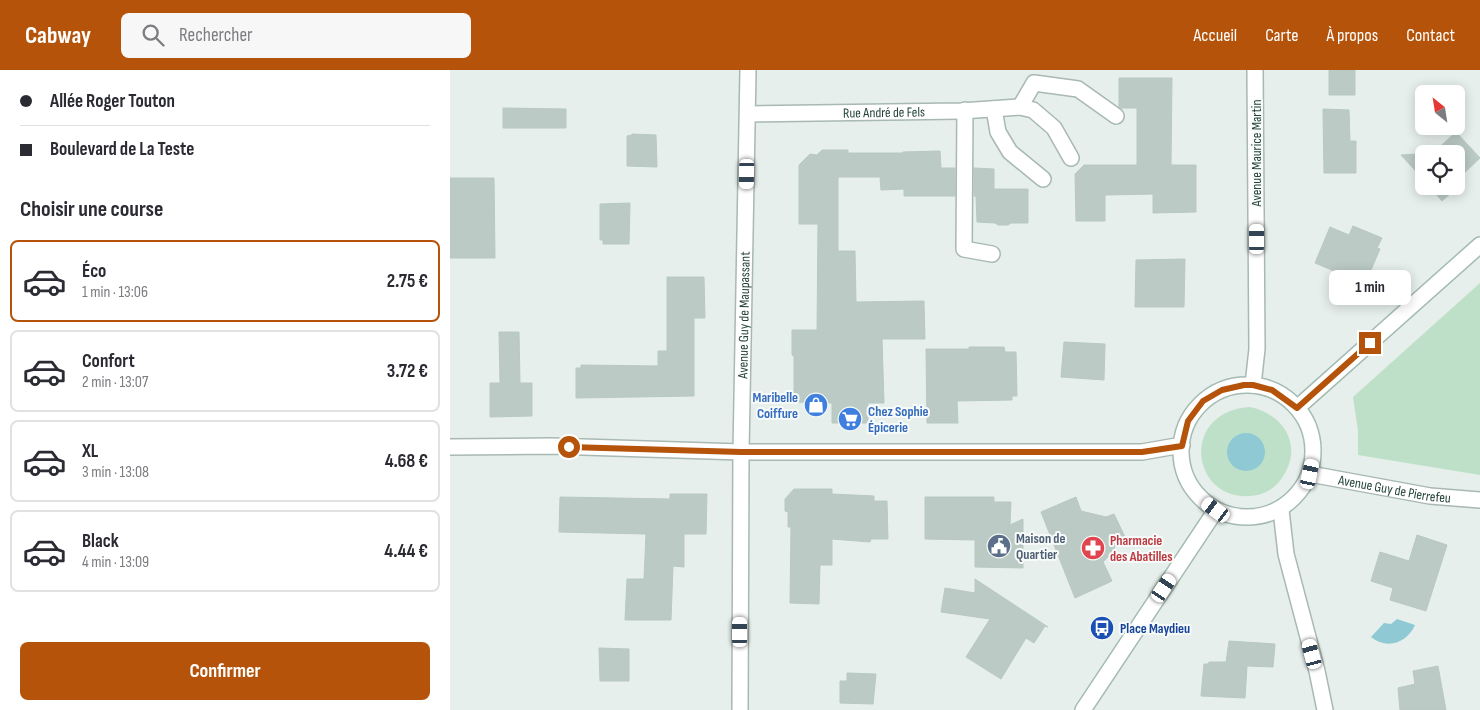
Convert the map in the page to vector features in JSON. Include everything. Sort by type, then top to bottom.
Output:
[{"type":"street","name":"Avenue Guy de Maupassant","points":[[740,710],[741,452],[748,70]]},
{"type":"street","name":"Avenue Maurice Martin","points":[[1253,385],[1257,349],[1255,70]]},
{"type":"street","points":[[1071,158],[1054,128],[1032,110],[1020,107],[1034,83],[1078,89],[1116,116]]},
{"type":"street","name":"Rue André de Fels","points":[[748,114],[966,110],[1020,107]]},
{"type":"street","points":[[994,109],[998,132],[1010,152],[1043,179]]},
{"type":"street","points":[[966,110],[964,249],[992,254]]},
{"type":"street","points":[[1297,408],[1480,245]]},
{"type":"street","points":[[1238,385],[1253,385],[1272,390],[1297,408],[1312,434],[1314,454],[1310,474],[1301,491],[1281,510],[1263,516],[1234,516],[1216,510],[1200,498],[1190,486],[1182,464],[1182,446],[1188,421],[1203,401],[1222,390],[1238,385]]},
{"type":"street","points":[[450,447],[551,446],[741,452],[1142,452],[1182,446]]},
{"type":"street","name":"Avenue Guy de Pierrefeu","points":[[1310,474],[1430,496],[1480,500]]},
{"type":"street","points":[[1083,710],[1216,510]]},
{"type":"street","points":[[1281,510],[1286,554],[1317,671],[1325,710]]},
{"type":"green space","points":[[1480,283],[1480,475],[1358,455],[1358,431],[1353,397]]},
{"type":"green space","points":[[1250,407],[1263,411],[1282,426],[1291,446],[1291,458],[1287,470],[1273,488],[1258,495],[1250,496],[1230,493],[1215,484],[1205,471],[1201,454],[1203,438],[1212,423],[1227,412]]},
{"type":"water","points":[[1246,433],[1259,439],[1265,452],[1259,465],[1246,471],[1233,465],[1227,452],[1233,439]]},
{"type":"water","points":[[1397,619],[1415,625],[1402,640],[1390,644],[1377,641],[1371,637],[1384,623],[1391,624]]},
{"type":"building","points":[[1329,70],[1355,70],[1355,95],[1329,95]]},
{"type":"building","points":[[1119,78],[1172,78],[1171,165],[1196,165],[1196,212],[1153,213],[1153,194],[1105,195],[1105,221],[1076,221],[1075,174],[1084,165],[1137,165],[1137,108],[1119,107]]},
{"type":"building","points":[[503,108],[566,109],[566,128],[503,128]]},
{"type":"building","points":[[1323,109],[1349,110],[1350,141],[1356,141],[1356,173],[1324,173]]},
{"type":"building","points":[[632,134],[656,135],[657,167],[627,166],[627,136]]},
{"type":"building","points":[[1453,135],[1459,135],[1480,158],[1465,172],[1465,145],[1442,145]]},
{"type":"building","points":[[822,150],[848,150],[848,153],[940,151],[941,168],[955,168],[955,196],[904,196],[904,189],[881,190],[880,177],[838,177],[838,251],[855,251],[856,302],[924,301],[925,339],[882,339],[884,403],[868,403],[868,423],[832,423],[832,403],[794,402],[792,330],[817,330],[818,224],[799,224],[799,165],[810,154],[817,155]]},
{"type":"building","points":[[1415,154],[1415,170],[1401,155]]},
{"type":"building","points":[[974,168],[994,169],[994,189],[1028,189],[1028,223],[998,225],[995,223],[977,222],[976,196],[974,196]]},
{"type":"building","points":[[450,178],[494,178],[495,258],[450,258]]},
{"type":"building","points":[[1437,195],[1449,195],[1442,201]]},
{"type":"building","points":[[630,203],[629,244],[603,244],[603,240],[600,240],[600,204]]},
{"type":"building","points":[[1353,226],[1382,238],[1377,248],[1380,249],[1365,284],[1315,263],[1330,227],[1349,235]]},
{"type":"building","points":[[1185,259],[1184,307],[1135,307],[1136,260]]},
{"type":"building","points":[[667,277],[704,277],[705,318],[694,318],[694,396],[576,398],[576,368],[581,368],[581,365],[658,366],[658,351],[667,351]]},
{"type":"building","points":[[499,332],[519,332],[520,383],[532,383],[532,416],[490,417],[490,383],[500,383]]},
{"type":"building","points":[[1064,342],[1105,344],[1104,380],[1061,377]]},
{"type":"building","points":[[969,347],[1004,347],[1005,352],[1016,352],[1017,396],[1012,396],[1012,400],[957,401],[958,423],[927,423],[926,349],[969,349]]},
{"type":"building","points":[[794,489],[832,489],[832,494],[874,496],[874,501],[887,501],[888,539],[871,539],[870,542],[832,539],[832,565],[820,565],[819,604],[790,603],[791,527],[788,527],[788,512],[785,511],[785,499]]},
{"type":"building","points":[[670,494],[707,494],[706,534],[684,534],[684,567],[673,566],[671,620],[625,620],[627,579],[644,579],[646,534],[559,532],[560,497],[670,499]]},
{"type":"building","points":[[925,497],[994,497],[994,502],[1011,502],[1010,525],[1023,519],[1023,568],[975,567],[975,540],[925,539]]},
{"type":"building","name":"Pharmacie des Abatilles","points":[[1076,497],[1081,511],[1106,517],[1114,514],[1126,539],[1117,542],[1112,553],[1103,562],[1112,581],[1075,598],[1041,512]]},
{"type":"building","points":[[1417,535],[1447,545],[1426,611],[1390,600],[1393,588],[1371,581],[1380,552],[1409,561]]},
{"type":"building","points":[[975,579],[1048,627],[1045,626],[1034,643],[1026,638],[1001,679],[966,657],[990,619],[941,612],[945,588],[975,593]]},
{"type":"building","points":[[1229,641],[1275,644],[1273,667],[1247,666],[1245,698],[1201,696],[1204,664],[1209,662],[1226,662]]},
{"type":"building","points":[[599,648],[629,649],[629,681],[600,681]]},
{"type":"building","points":[[1438,666],[1446,710],[1400,710],[1398,688],[1415,684],[1413,671]]},
{"type":"building","points":[[847,673],[876,674],[873,704],[840,703],[840,681],[847,681]]},
{"type":"place","name":"Maribelle Coiffure","points":[[816,405]]},
{"type":"place","name":"Chez Sophie Épicerie","points":[[850,419]]},
{"type":"place","name":"Maison de Quartier","points":[[999,546]]},
{"type":"place","name":"Pharmacie des Abatilles","points":[[1093,548]]},
{"type":"place","name":"Place Maydieu","points":[[1102,628]]},
{"type":"route","points":[[569,447],[741,452],[1142,452],[1182,446],[1188,421],[1203,401],[1233,386],[1253,385],[1272,390],[1297,408],[1370,343]]}]
